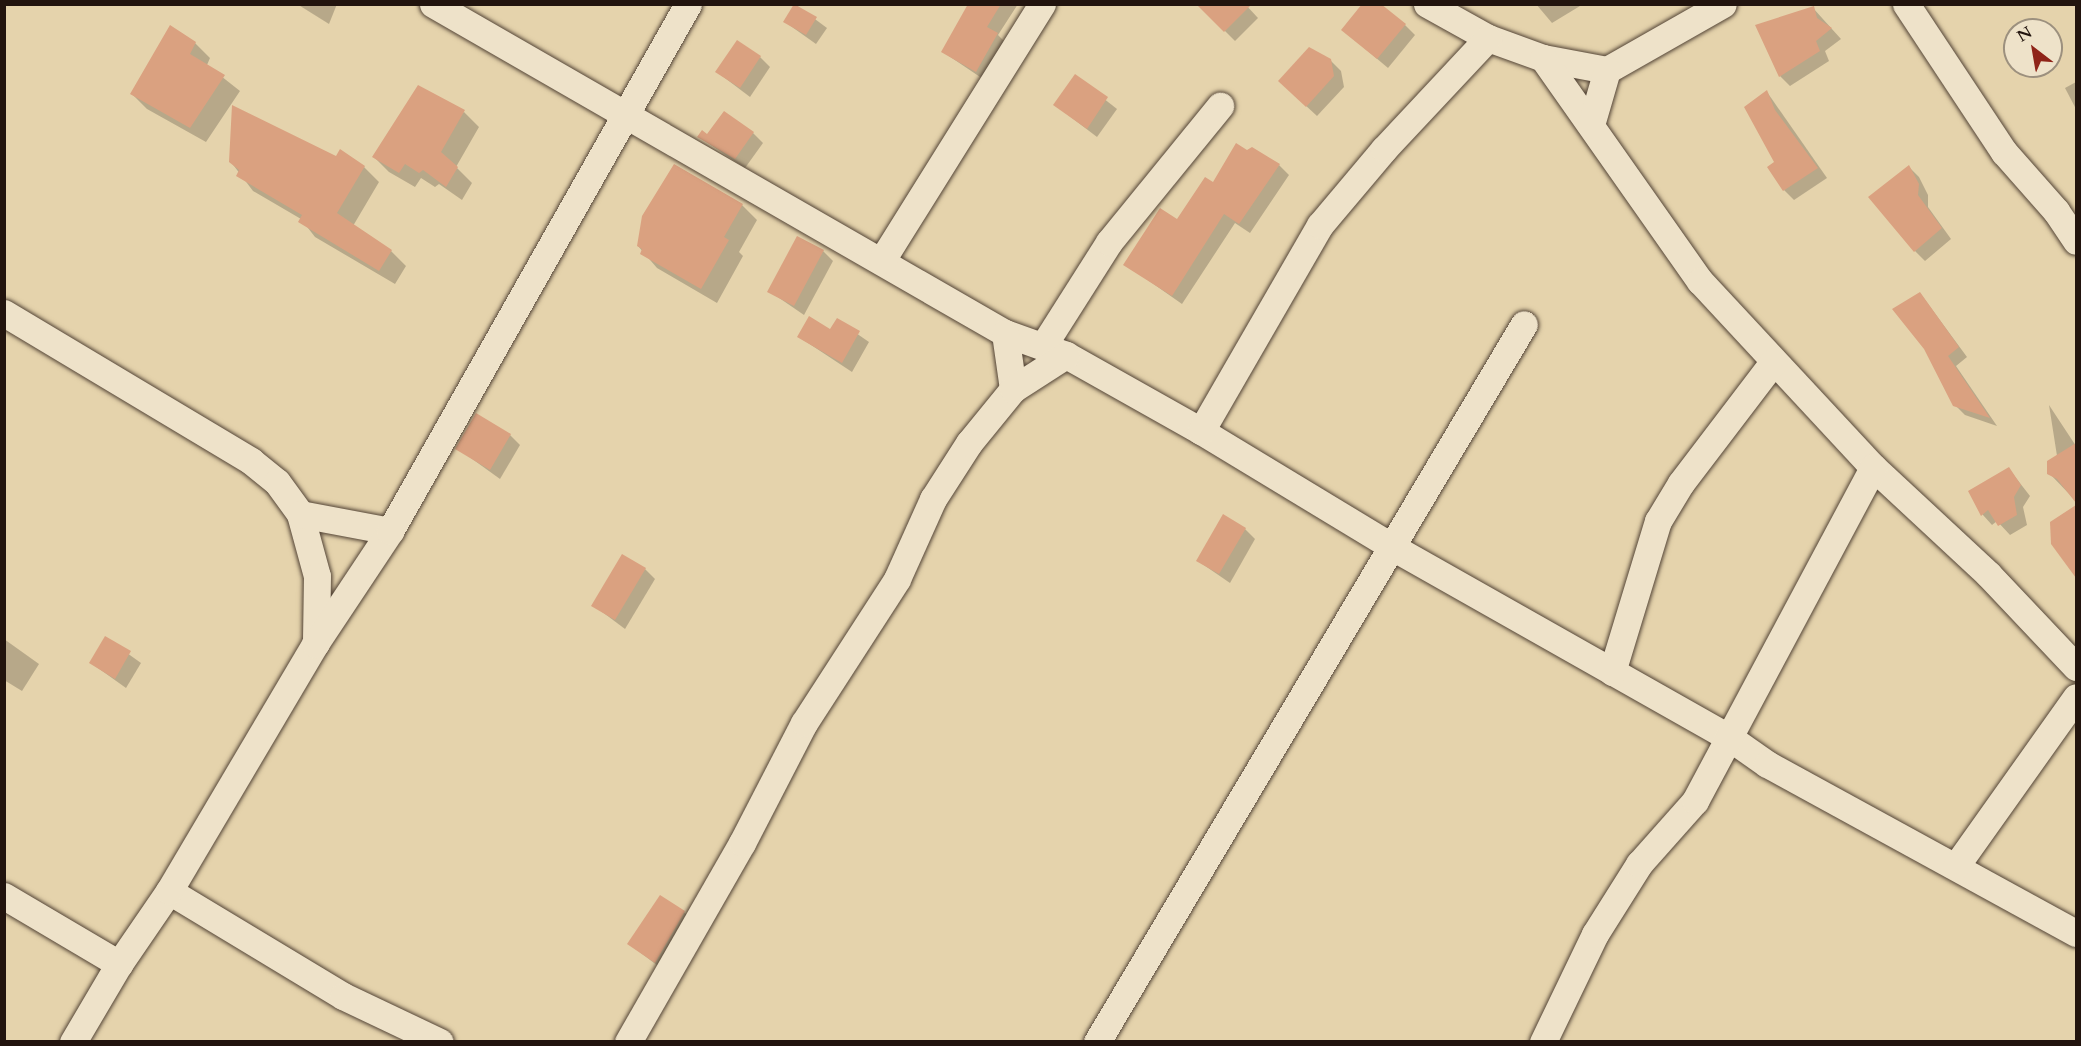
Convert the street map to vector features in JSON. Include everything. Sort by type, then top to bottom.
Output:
[{"type":"street","points":[[432,4],[626,113],[1005,333],[1055,350],[1201,431],[1394,548],[1730,738],[1767,764],[2076,933]]},
{"type":"street","points":[[73,1041],[119,964],[170,891],[315,644],[390,531],[688,4]]},
{"type":"street","points":[[882,260],[1042,4]]},
{"type":"street","points":[[1427,4],[1488,38],[1543,58],[1607,70],[1723,4]]},
{"type":"street","points":[[1906,4],[2004,152],[2056,211],[2076,241]]},
{"type":"street","points":[[1201,431],[1320,225],[1384,149],[1488,38]]},
{"type":"street","points":[[1543,58],[1700,281],[1873,467],[1988,574],[2076,667]]},
{"type":"street","points":[[1591,124],[1607,70]]},
{"type":"street","points":[[628,1041],[742,843],[804,723],[897,579],[933,499],[969,443],[1013,389],[1055,350],[1109,242],[1220,106]]},
{"type":"street","points":[[4,313],[251,461],[277,482],[300,514],[317,576],[315,644]]},
{"type":"street","points":[[1097,1041],[1202,861],[1394,548],[1524,324]]},
{"type":"street","points":[[1005,333],[1013,389]]},
{"type":"street","points":[[1612,672],[1658,521],[1681,483],[1774,361]]},
{"type":"street","points":[[1544,1041],[1608,914],[1639,864],[1695,801],[1873,467]]},
{"type":"street","points":[[300,514],[390,531]]},
{"type":"street","points":[[1956,866],[2076,697]]},
{"type":"street","points":[[170,891],[343,996],[440,1041]]},
{"type":"street","points":[[4,896],[119,964]]},
{"type":"building","points":[[794,4],[817,17],[806,35],[783,22]]},
{"type":"building","points":[[968,4],[1001,4],[987,27],[998,33],[976,72],[941,52]]},
{"type":"building","points":[[1196,4],[1252,4],[1224,32]]},
{"type":"building","points":[[1362,4],[1381,4],[1406,24],[1377,59],[1341,30]]},
{"type":"building","points":[[1814,6],[1817,18],[1832,28],[1816,41],[1820,51],[1779,77],[1755,25]]},
{"type":"building","points":[[170,25],[196,42],[190,54],[225,75],[190,128],[130,94]]},
{"type":"building","points":[[737,40],[761,56],[740,88],[715,72]]},
{"type":"building","points":[[1309,47],[1331,59],[1334,76],[1306,107],[1278,81]]},
{"type":"building","points":[[1075,74],[1108,97],[1087,129],[1053,105]]},
{"type":"building","points":[[418,85],[465,110],[441,152],[458,167],[446,187],[423,170],[419,173],[405,164],[399,173],[372,157]]},
{"type":"building","points":[[1767,90],[1775,110],[1818,168],[1783,191],[1767,167],[1774,162],[1744,107]]},
{"type":"building","points":[[232,105],[336,156],[340,149],[365,166],[337,213],[392,250],[379,271],[298,222],[302,215],[236,176],[239,170],[229,162]]},
{"type":"building","points":[[724,111],[754,132],[735,159],[697,137],[702,130],[707,134]]},
{"type":"building","points":[[1236,143],[1247,150],[1252,147],[1280,164],[1239,224],[1224,214],[1172,296],[1123,265],[1160,208],[1177,219],[1205,177],[1213,182]]},
{"type":"building","points":[[674,164],[743,204],[724,237],[729,240],[701,289],[640,254],[642,249],[637,246],[642,216]]},
{"type":"building","points":[[1909,165],[1919,184],[1918,195],[1942,228],[1914,252],[1868,197]]},
{"type":"building","points":[[797,236],[824,250],[794,306],[767,292]]},
{"type":"building","points":[[1920,292],[1959,347],[1948,356],[1990,418],[1953,406],[1924,349],[1892,309]]},
{"type":"building","points":[[809,316],[830,329],[837,318],[860,331],[842,363],[797,337]]},
{"type":"building","points":[[476,413],[511,434],[490,470],[455,449]]},
{"type":"building","points":[[2076,443],[2076,503],[2057,479],[2047,474],[2047,461]]},
{"type":"building","points":[[2009,467],[2021,485],[2014,497],[2017,515],[1998,526],[1988,510],[1981,516],[1968,491]]},
{"type":"building","points":[[2076,505],[2076,578],[2051,544],[2050,522]]},
{"type":"building","points":[[1223,514],[1246,528],[1219,574],[1196,561]]},
{"type":"building","points":[[622,554],[646,568],[615,620],[591,606]]},
{"type":"building","points":[[105,636],[131,651],[115,679],[89,663]]},
{"type":"building","points":[[660,895],[685,911],[655,963],[627,944]]}]
